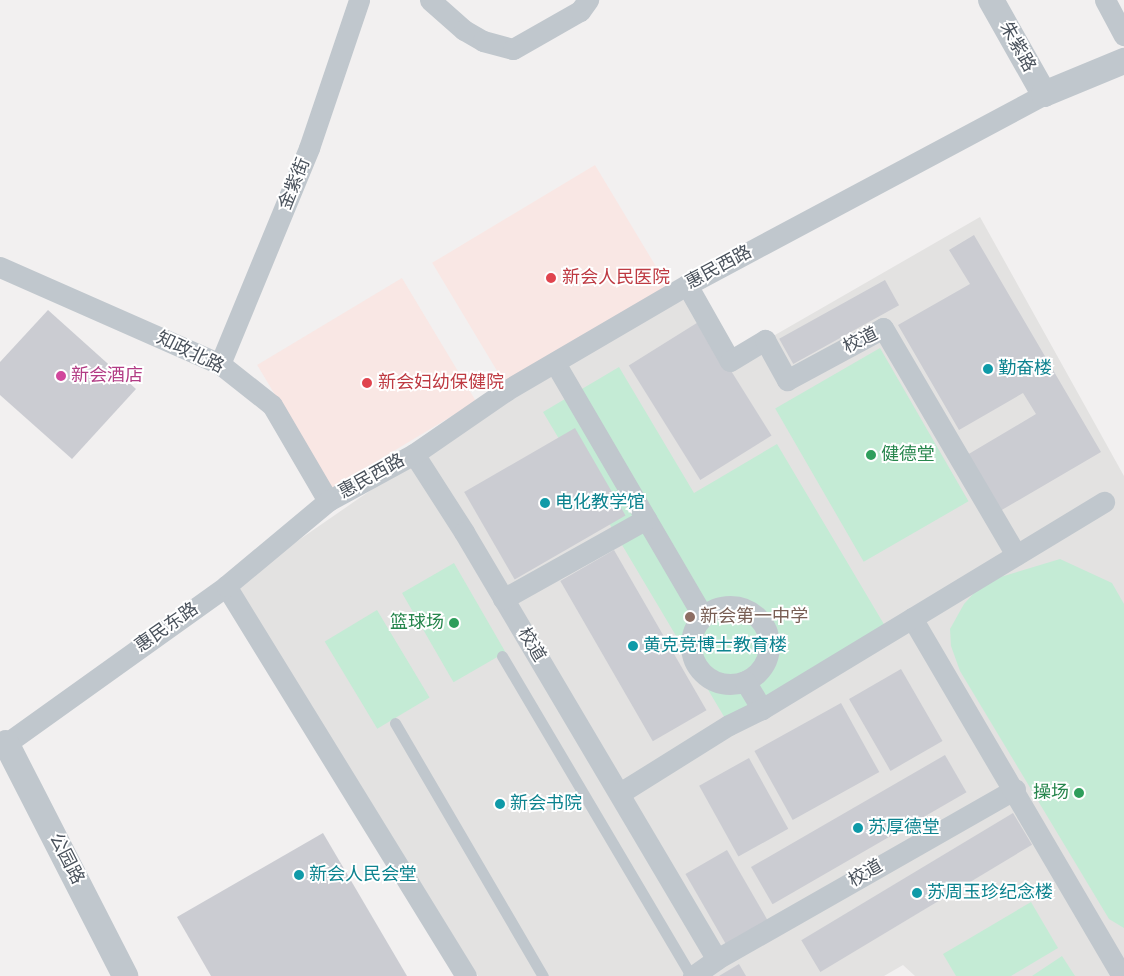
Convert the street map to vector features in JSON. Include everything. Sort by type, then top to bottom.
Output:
[{"type":"street","name":"金紫街","points":[[220,364],[309,148],[359,0]]},
{"type":"street","points":[[430,0],[464,30],[483,41],[513,49],[580,11],[588,0]]},
{"type":"street","name":"朱紫路","points":[[991,0],[1044,94]]},
{"type":"street","points":[[1105,0],[1124,35]]},
{"type":"street","name":"惠民西路","points":[[328,501],[414,454],[507,390],[687,285],[1044,94],[1124,61]]},
{"type":"street","name":"知政北路","points":[[0,267],[220,364],[272,405],[328,501]]},
{"type":"street","name":"校道","points":[[687,285],[730,361],[765,340],[787,380],[883,328],[1016,555]]},
{"type":"street","points":[[555,363],[703,616]]},
{"type":"street","name":"校道","points":[[414,454],[504,599],[717,959]]},
{"type":"street","name":"惠民东路","points":[[3,745],[226,586],[328,501]]},
{"type":"street","points":[[620,793],[729,725],[762,708],[1104,502]]},
{"type":"street","points":[[504,599],[646,519]]},
{"type":"street","points":[[226,586],[466,976]]},
{"type":"street","points":[[737,606],[749,610],[759,617],[766,627],[769,651],[765,663],[756,674],[745,681],[732,684],[718,682],[706,676],[696,666],[691,654],[690,640],[694,627],[703,616],[713,609],[737,606]]},
{"type":"street","points":[[912,618],[1015,790],[1122,976]]},
{"type":"street","points":[[745,681],[762,708]]},
{"type":"street","name":"公园路","points":[[3,745],[125,976]]},
{"type":"street","name":"校道","points":[[692,976],[717,959],[1015,790]]},
{"type":"lane","points":[[502,656],[692,976]]},
{"type":"lane","points":[[395,723],[543,976]]},
{"type":"shaded area","name":"新会人民医院","points":[[595,165],[672,294],[509,391],[432,263]]},
{"type":"shaded area","name":"新会第一中学","points":[[980,217],[1124,476],[1124,976],[915,976],[903,965],[884,976],[478,976],[235,584],[555,363],[687,285],[730,361]]},
{"type":"shaded area","name":"新会妇幼保健院","points":[[402,278],[476,401],[331,488],[257,365]]},
{"type":"green space","name":"健德堂","points":[[880,348],[968,501],[864,562],[775,408]]},
{"type":"green space","points":[[619,367],[694,493],[777,444],[888,631],[729,725],[543,412]]},
{"type":"green space","name":"操场","points":[[1060,559],[1112,583],[1124,604],[1124,928],[1109,919],[960,671],[951,646],[950,629],[964,604],[984,582]]},
{"type":"green space","name":"篮球场","points":[[454,563],[506,652],[454,682],[402,593]]},
{"type":"green space","name":"篮球场","points":[[377,610],[430,697],[377,729],[325,641]]},
{"type":"green space","points":[[1031,902],[1058,948],[1011,976],[956,976],[943,954]]},
{"type":"green space","points":[[1062,956],[1075,976],[1032,976]]},
{"type":"building","name":"勤奋楼","points":[[974,235],[1101,452],[1000,511],[967,455],[1036,414],[1023,393],[959,430],[898,325],[970,284],[949,250]]},
{"type":"building","points":[[885,280],[899,305],[793,364],[779,339]]},
{"type":"building","name":"新会酒店","points":[[48,310],[136,389],[72,459],[0,395],[0,362]]},
{"type":"building","points":[[700,321],[772,435],[700,480],[629,366]]},
{"type":"building","name":"电化教学馆","points":[[575,428],[626,515],[515,579],[464,492]]},
{"type":"building","name":"黄克竞博士教育楼","points":[[614,550],[706,710],[653,741],[560,581]]},
{"type":"building","points":[[901,669],[942,741],[891,771],[849,699]]},
{"type":"building","points":[[841,703],[879,772],[793,820],[754,751]]},
{"type":"building","name":"苏厚德堂","points":[[945,755],[966,792],[773,904],[751,867]]},
{"type":"building","points":[[749,758],[788,829],[738,856],[699,786]]},
{"type":"building","name":"苏周玉珍纪念楼","points":[[1013,813],[1032,845],[820,972],[801,940]]},
{"type":"building","name":"新会人民会堂","points":[[323,833],[407,976],[211,976],[177,917]]},
{"type":"building","points":[[727,850],[768,920],[726,944],[685,874]]},
{"type":"building","points":[[739,964],[746,976],[719,976]]},
{"type":"place","name":"新会人民医院","points":[[551,278]]},
{"type":"place","name":"勤奋楼","points":[[988,369]]},
{"type":"place","name":"新会酒店","points":[[61,376]]},
{"type":"place","name":"新会妇幼保健院","points":[[367,383]]},
{"type":"place","name":"健德堂","points":[[871,455]]},
{"type":"place","name":"电化教学馆","points":[[545,503]]},
{"type":"place","name":"新会第一中学","points":[[690,617]]},
{"type":"place","name":"篮球场","points":[[454,623]]},
{"type":"place","name":"黄克竞博士教育楼","points":[[633,646]]},
{"type":"place","name":"操场","points":[[1079,793]]},
{"type":"place","name":"新会书院","points":[[500,804]]},
{"type":"place","name":"苏厚德堂","points":[[858,828]]},
{"type":"place","name":"新会人民会堂","points":[[299,875]]},
{"type":"place","name":"苏周玉珍纪念楼","points":[[917,893]]}]
